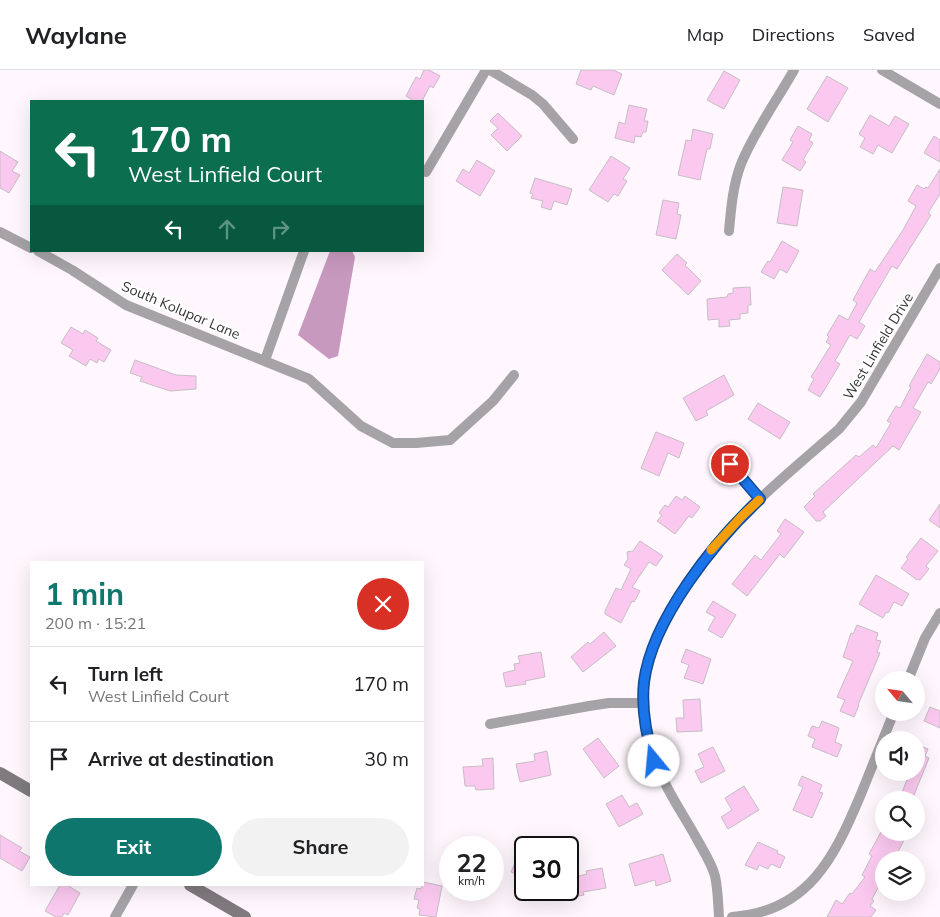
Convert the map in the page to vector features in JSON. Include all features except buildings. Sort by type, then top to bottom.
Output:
[{"type":"street","points":[[426,172],[486,70]]},
{"type":"street","points":[[490,70],[544,104],[573,138]]},
{"type":"street","points":[[729,231],[734,194],[742,162],[794,70]]},
{"type":"street","points":[[882,70],[940,104]]},
{"type":"street","points":[[0,232],[30,247]]},
{"type":"street","name":"South Kolupar Lane","points":[[40,252],[72,270],[126,305],[309,378],[360,426],[392,443],[450,440],[493,401],[514,375]]},
{"type":"street","points":[[265,360],[304,252]]},
{"type":"street","name":"West Linfield Drive","points":[[719,917],[715,875],[654,761],[646,733],[644,703],[645,680],[649,661],[666,621],[679,598],[714,546],[760,499],[839,429],[852,415],[940,268]]},
{"type":"street","points":[[730,464],[760,499]]},
{"type":"street","points":[[912,671],[925,638],[940,613]]},
{"type":"street","points":[[490,724],[609,703],[644,703]]},
{"type":"street","points":[[732,917],[751,915],[780,905],[805,888],[820,874],[844,835],[890,721]]},
{"type":"street","points":[[0,773],[30,790]]},
{"type":"street","points":[[115,917],[132,886]]},
{"type":"street","points":[[192,886],[245,917]]},
{"type":"shaded area","points":[[330,252],[352,252],[355,257],[338,356],[329,359],[298,335]]},
{"type":"slow traffic","points":[[711,550],[759,500]]},
{"type":"route","points":[[654,761],[645,724],[643,696],[649,661],[656,643],[679,598],[714,546],[760,499],[730,464]]}]
